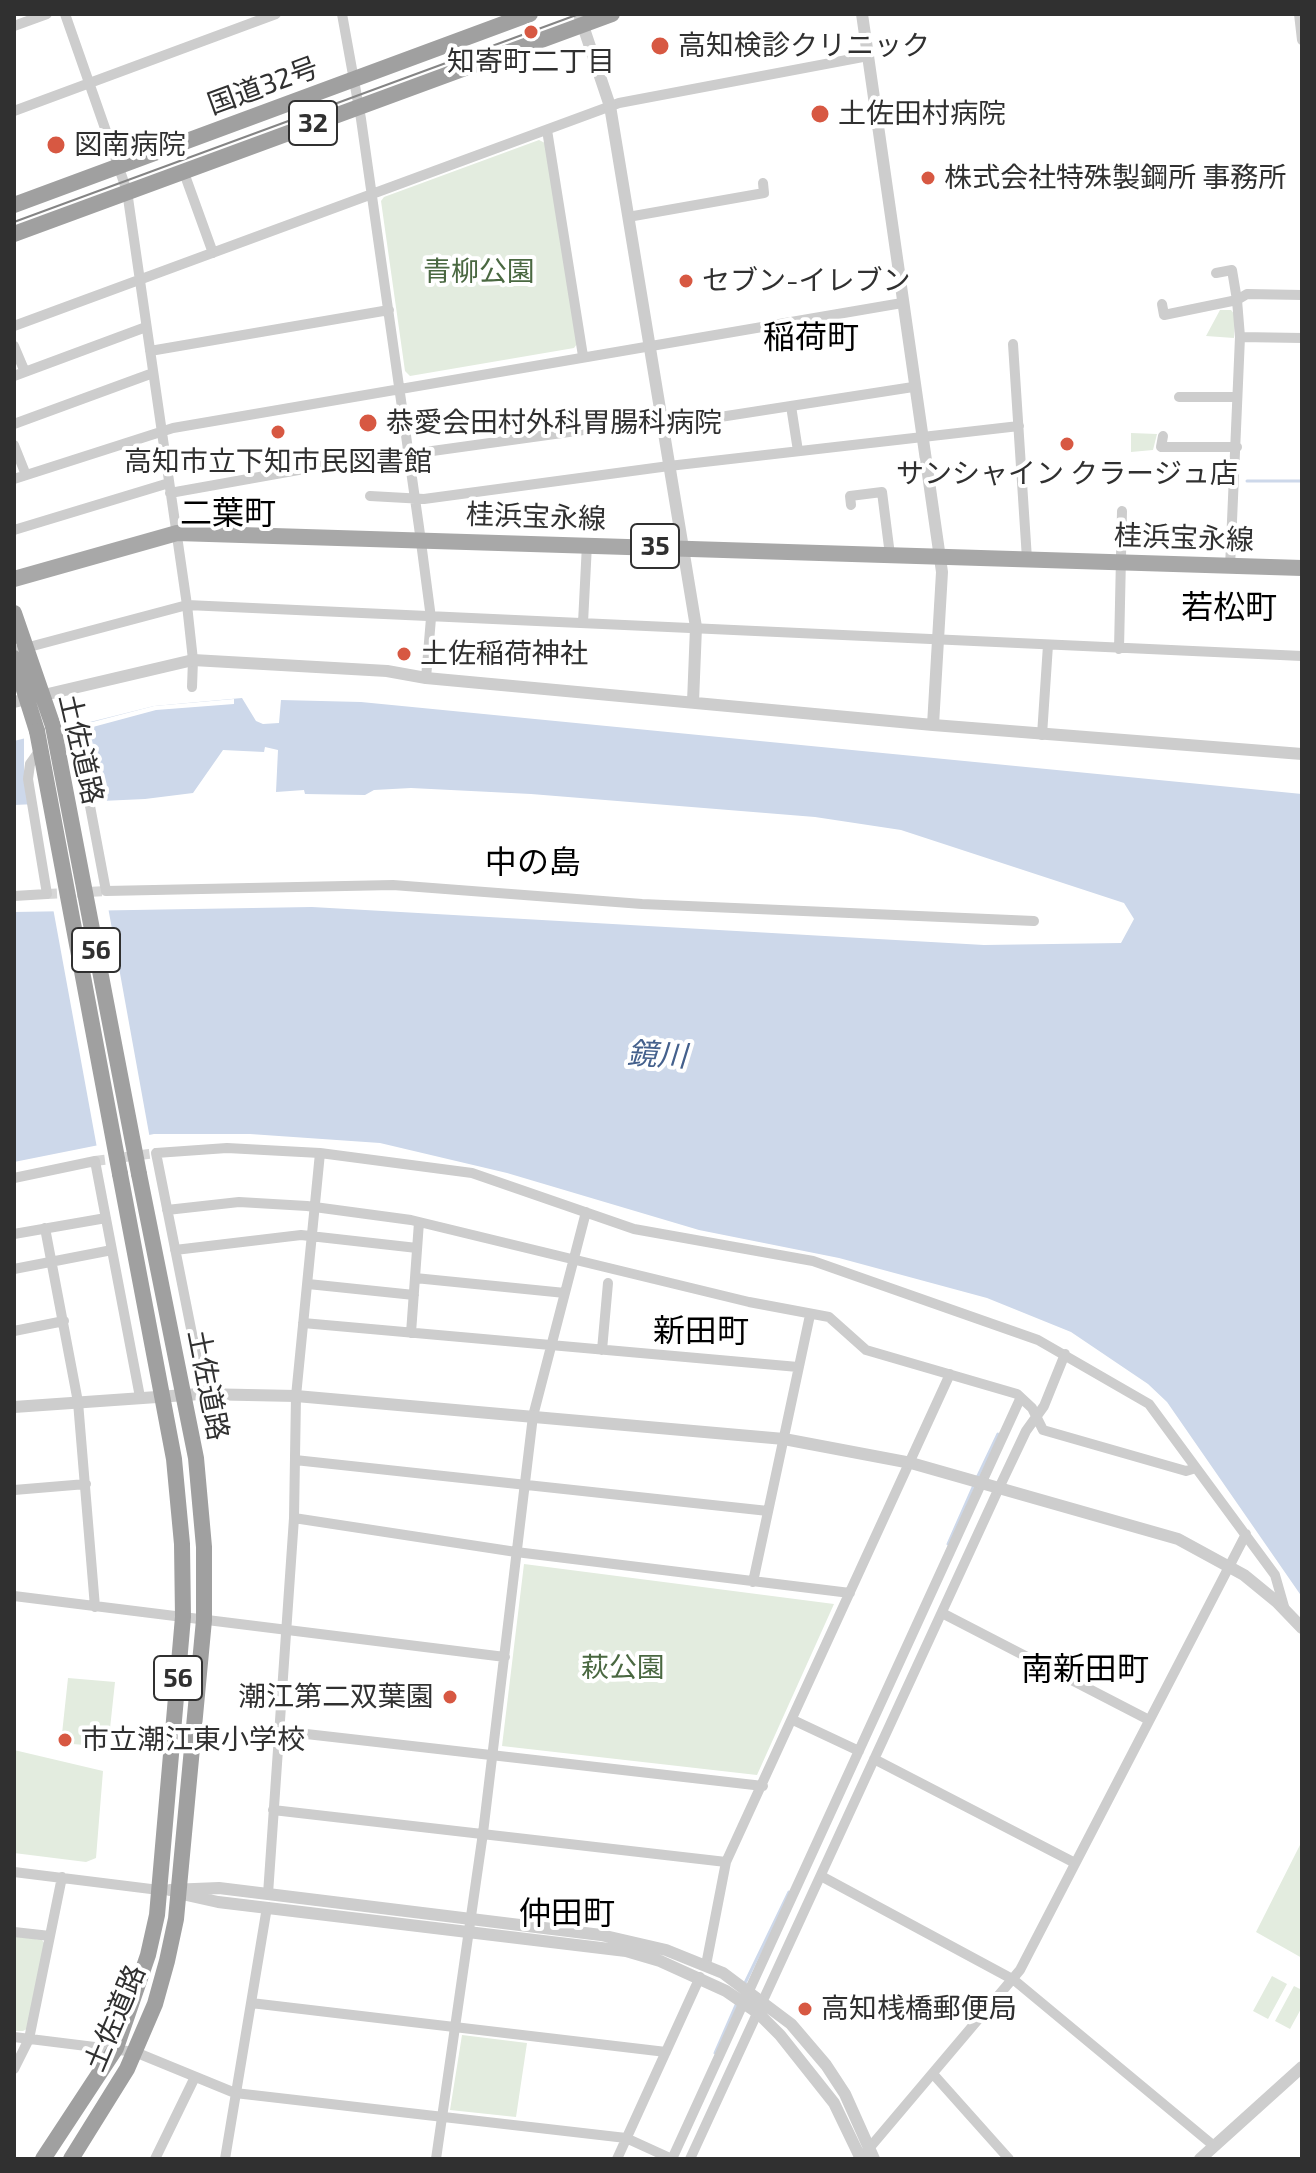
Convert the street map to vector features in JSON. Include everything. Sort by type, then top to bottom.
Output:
[{"type":"highway","name":"国道32号","points":[[14,205],[530,14]]},
{"type":"highway","name":"国道32号","points":[[14,234],[359,106],[581,19],[612,14]]},
{"type":"highway","name":"土佐道路","points":[[14,614],[28,700],[48,729],[185,1395],[196,1458],[204,1547],[204,1620],[179,1891],[167,1961],[155,2004],[135,2052],[71,2159]]},
{"type":"highway","name":"土佐道路","points":[[43,2159],[116,2048],[148,1955],[159,1890],[183,1617],[181,1530],[174,1459],[40,750],[48,729]]},
{"type":"main road","name":"桂浜宝永線","points":[[14,579],[177,533],[1302,568]]},
{"type":"street","points":[[14,26],[47,14]]},
{"type":"street","points":[[65,14],[127,191],[187,605],[193,660],[192,687]]},
{"type":"street","points":[[14,111],[276,14]]},
{"type":"street","points":[[342,14],[372,193],[431,618],[426,678]]},
{"type":"street","points":[[862,14],[913,387],[940,557],[933,725]]},
{"type":"street","points":[[1299,14],[1302,38]]},
{"type":"street","points":[[581,19],[610,106],[696,627],[693,702]]},
{"type":"street","points":[[14,326],[610,106],[868,56]]},
{"type":"street","points":[[547,130],[583,356]]},
{"type":"street","points":[[183,170],[213,253]]},
{"type":"street","points":[[628,217],[707,197],[764,193],[763,183]]},
{"type":"street","points":[[1216,273],[1232,270],[1240,337],[1230,567]]},
{"type":"street","points":[[1162,304],[1164,315],[1237,300],[1247,294],[1302,295]]},
{"type":"street","points":[[14,479],[162,430],[902,303]]},
{"type":"street","points":[[150,351],[389,310]]},
{"type":"street","points":[[14,346],[19,374],[146,327]]},
{"type":"street","points":[[1240,337],[1302,338]]},
{"type":"street","points":[[1013,344],[1027,559]]},
{"type":"street","points":[[14,424],[153,373]]},
{"type":"street","points":[[14,530],[169,488],[408,453],[648,421],[661,423],[913,387]]},
{"type":"street","points":[[1179,397],[1237,397]]},
{"type":"street","points":[[791,406],[798,451]]},
{"type":"street","points":[[370,496],[415,499],[1019,426]]},
{"type":"street","points":[[1163,436],[1161,447],[1237,447]]},
{"type":"street","points":[[14,445],[26,475]]},
{"type":"street","points":[[851,505],[850,496],[882,492],[890,555]]},
{"type":"street","points":[[1119,649],[1122,511]]},
{"type":"street","points":[[583,623],[587,544]]},
{"type":"street","points":[[18,652],[187,605],[1302,656]]},
{"type":"street","points":[[1042,735],[1048,645]]},
{"type":"street","points":[[28,700],[193,660],[387,671],[426,678],[1042,735],[1302,754]]},
{"type":"street","points":[[48,729],[78,755],[106,891],[393,885],[642,904],[1034,921]]},
{"type":"street","points":[[14,896],[47,894],[28,772],[40,750]]},
{"type":"street","points":[[204,1394],[156,1153],[227,1148],[320,1153],[472,1173],[634,1229],[813,1261],[1038,1340],[1065,1354],[1149,1404],[1275,1575],[1285,1610]]},
{"type":"street","points":[[225,2159],[268,1901],[294,1518],[296,1396],[320,1153]]},
{"type":"street","points":[[14,1178],[95,1161],[140,1397]]},
{"type":"street","points":[[167,1210],[239,1202],[419,1222],[829,1317],[866,1350],[1017,1394],[1032,1408],[1043,1430],[1186,1471],[1196,1468]]},
{"type":"street","points":[[436,2159],[471,1926],[533,1416],[586,1212]]},
{"type":"street","points":[[14,1234],[106,1218]]},
{"type":"street","points":[[411,1333],[419,1222]]},
{"type":"street","points":[[45,1228],[78,1402],[95,1607]]},
{"type":"street","points":[[175,1250],[311,1235],[417,1248]]},
{"type":"street","points":[[14,1269],[112,1250]]},
{"type":"street","points":[[415,1278],[565,1293]]},
{"type":"street","points":[[602,1350],[608,1283]]},
{"type":"street","points":[[308,1284],[414,1295]]},
{"type":"street","points":[[753,1582],[810,1315]]},
{"type":"street","points":[[14,1331],[64,1321]]},
{"type":"street","points":[[303,1323],[798,1367]]},
{"type":"street","points":[[690,2159],[999,1488],[1026,1431],[1036,1419],[1065,1354]]},
{"type":"street","points":[[617,2159],[703,1971],[726,1862],[950,1374]]},
{"type":"street","points":[[14,1407],[204,1394],[296,1396],[784,1439],[911,1463],[1178,1539],[1230,1566],[1285,1610],[1302,1628]]},
{"type":"street","points":[[14,2037],[135,2052],[235,2093],[626,2138],[672,2159],[1020,1399]]},
{"type":"street","points":[[295,1460],[768,1511]]},
{"type":"street","points":[[14,1490],[86,1484]]},
{"type":"street","points":[[294,1518],[516,1552],[850,1593]]},
{"type":"street","points":[[866,2156],[1014,1980],[1246,1534]]},
{"type":"street","points":[[14,1596],[505,1657]]},
{"type":"street","points":[[942,1613],[1149,1720]]},
{"type":"street","points":[[793,1720],[859,1751]]},
{"type":"street","points":[[280,1731],[763,1786]]},
{"type":"street","points":[[874,1759],[1075,1863]]},
{"type":"street","points":[[273,1810],[726,1862]]},
{"type":"street","points":[[14,1872],[159,1890],[219,1888],[268,1901],[471,1926],[630,1940],[749,1990],[761,2007]]},
{"type":"street","points":[[821,1876],[1014,1980],[1214,2146]]},
{"type":"street","points":[[14,2069],[29,2039],[62,1877]]},
{"type":"street","points":[[14,1932],[50,1936]]},
{"type":"street","points":[[703,1971],[743,2003],[761,2007],[791,2024],[826,2065],[861,2124],[866,2156]]},
{"type":"street","points":[[251,2003],[666,2052]]},
{"type":"street","points":[[1200,2159],[1302,2067]]},
{"type":"street","points":[[934,2075],[1009,2159]]},
{"type":"street","points":[[155,2159],[195,2077]]},
{"type":"green space","name":"青柳公園","points":[[539,140],[545,143],[577,344],[574,348],[410,376],[405,371],[381,201],[384,197]]},
{"type":"green space","points":[[1220,310],[1231,310],[1235,315],[1234,338],[1206,336]]},
{"type":"green space","points":[[1131,433],[1157,434],[1153,450],[1131,452]]},
{"type":"green space","name":"萩公園","points":[[524,1564],[834,1604],[757,1775],[502,1746]]},
{"type":"green space","points":[[68,1678],[115,1682],[108,1747],[61,1743]]},
{"type":"green space","points":[[14,1750],[103,1771],[96,1858],[86,1862],[14,1853]]},
{"type":"green space","points":[[1302,1841],[1302,1958],[1256,1932]]},
{"type":"green space","points":[[14,1936],[42,1940],[45,1944],[27,2029],[23,2031],[14,2031]]},
{"type":"green space","points":[[1272,1976],[1287,1984],[1268,2019],[1253,2011]]},
{"type":"green space","points":[[1294,1986],[1302,1990],[1302,2007],[1290,2029],[1275,2021]]},
{"type":"green space","points":[[462,2035],[527,2043],[516,2117],[450,2110]]},
{"type":"water","name":"鏡川","points":[[242,698],[256,721],[263,724],[279,723],[281,700],[361,702],[1302,794],[1302,1597],[1167,1402],[1148,1384],[1071,1332],[987,1298],[839,1258],[699,1230],[507,1173],[380,1143],[250,1134],[154,1134],[14,1162],[14,912],[312,907],[984,945],[1121,943],[1134,919],[1124,903],[901,830],[815,817],[531,794],[411,788],[374,790],[365,795],[305,794],[304,790],[276,792],[278,750],[265,747],[264,752],[223,750],[193,793],[145,799],[14,805],[14,741],[154,706]]},
{"type":"pier","points":[[234,699],[234,704],[156,710],[78,731],[77,726],[154,706]]},
{"type":"pier","points":[[72,723],[91,767],[80,770],[86,806],[37,808],[24,780],[24,734]]},
{"type":"pier","points":[[108,907],[150,1139],[97,1148],[53,908]]},
{"type":"waterway","points":[[1247,481],[1302,481]]},
{"type":"waterway","points":[[977,1478],[998,1434]]},
{"type":"waterway","points":[[948,1544],[974,1485]]},
{"type":"waterway","points":[[745,1983],[789,1892]]},
{"type":"waterway","points":[[715,2053],[736,2005]]},
{"type":"tunnel","points":[[47,894],[106,891]]},
{"type":"tunnel","points":[[95,1161],[156,1153]]},
{"type":"tram line","points":[[14,222],[579,14]]},
{"type":"place","name":"知寄町二丁目","points":[[531,32]]},
{"type":"place","name":"高知検診クリニック","points":[[660,46]]},
{"type":"place","name":"土佐田村病院","points":[[820,114]]},
{"type":"place","name":"図南病院","points":[[56,145]]},
{"type":"place","name":"株式会社特殊製鋼所 事務所","points":[[928,178]]},
{"type":"place","name":"セブン-イレブン","points":[[686,281]]},
{"type":"place","name":"恭愛会田村外科胃腸科病院","points":[[368,423]]},
{"type":"place","name":"高知市立下知市民図書館","points":[[278,432]]},
{"type":"place","name":"サンシャイン クラージュ店","points":[[1067,444]]},
{"type":"place","name":"土佐稲荷神社","points":[[404,654]]},
{"type":"place","name":"潮江第二双葉園","points":[[450,1697]]},
{"type":"place","name":"市立潮江東小学校","points":[[65,1740]]},
{"type":"place","name":"高知桟橋郵便局","points":[[805,2009]]},
{"type":"district","name":"稲荷町","points":[[811,337]]},
{"type":"district","name":"二葉町","points":[[228,513]]},
{"type":"district","name":"若松町","points":[[1229,607]]},
{"type":"district","name":"中の島","points":[[533,862]]},
{"type":"district","name":"新田町","points":[[701,1331]]},
{"type":"district","name":"南新田町","points":[[1085,1669]]},
{"type":"district","name":"仲田町","points":[[567,1913]]}]
